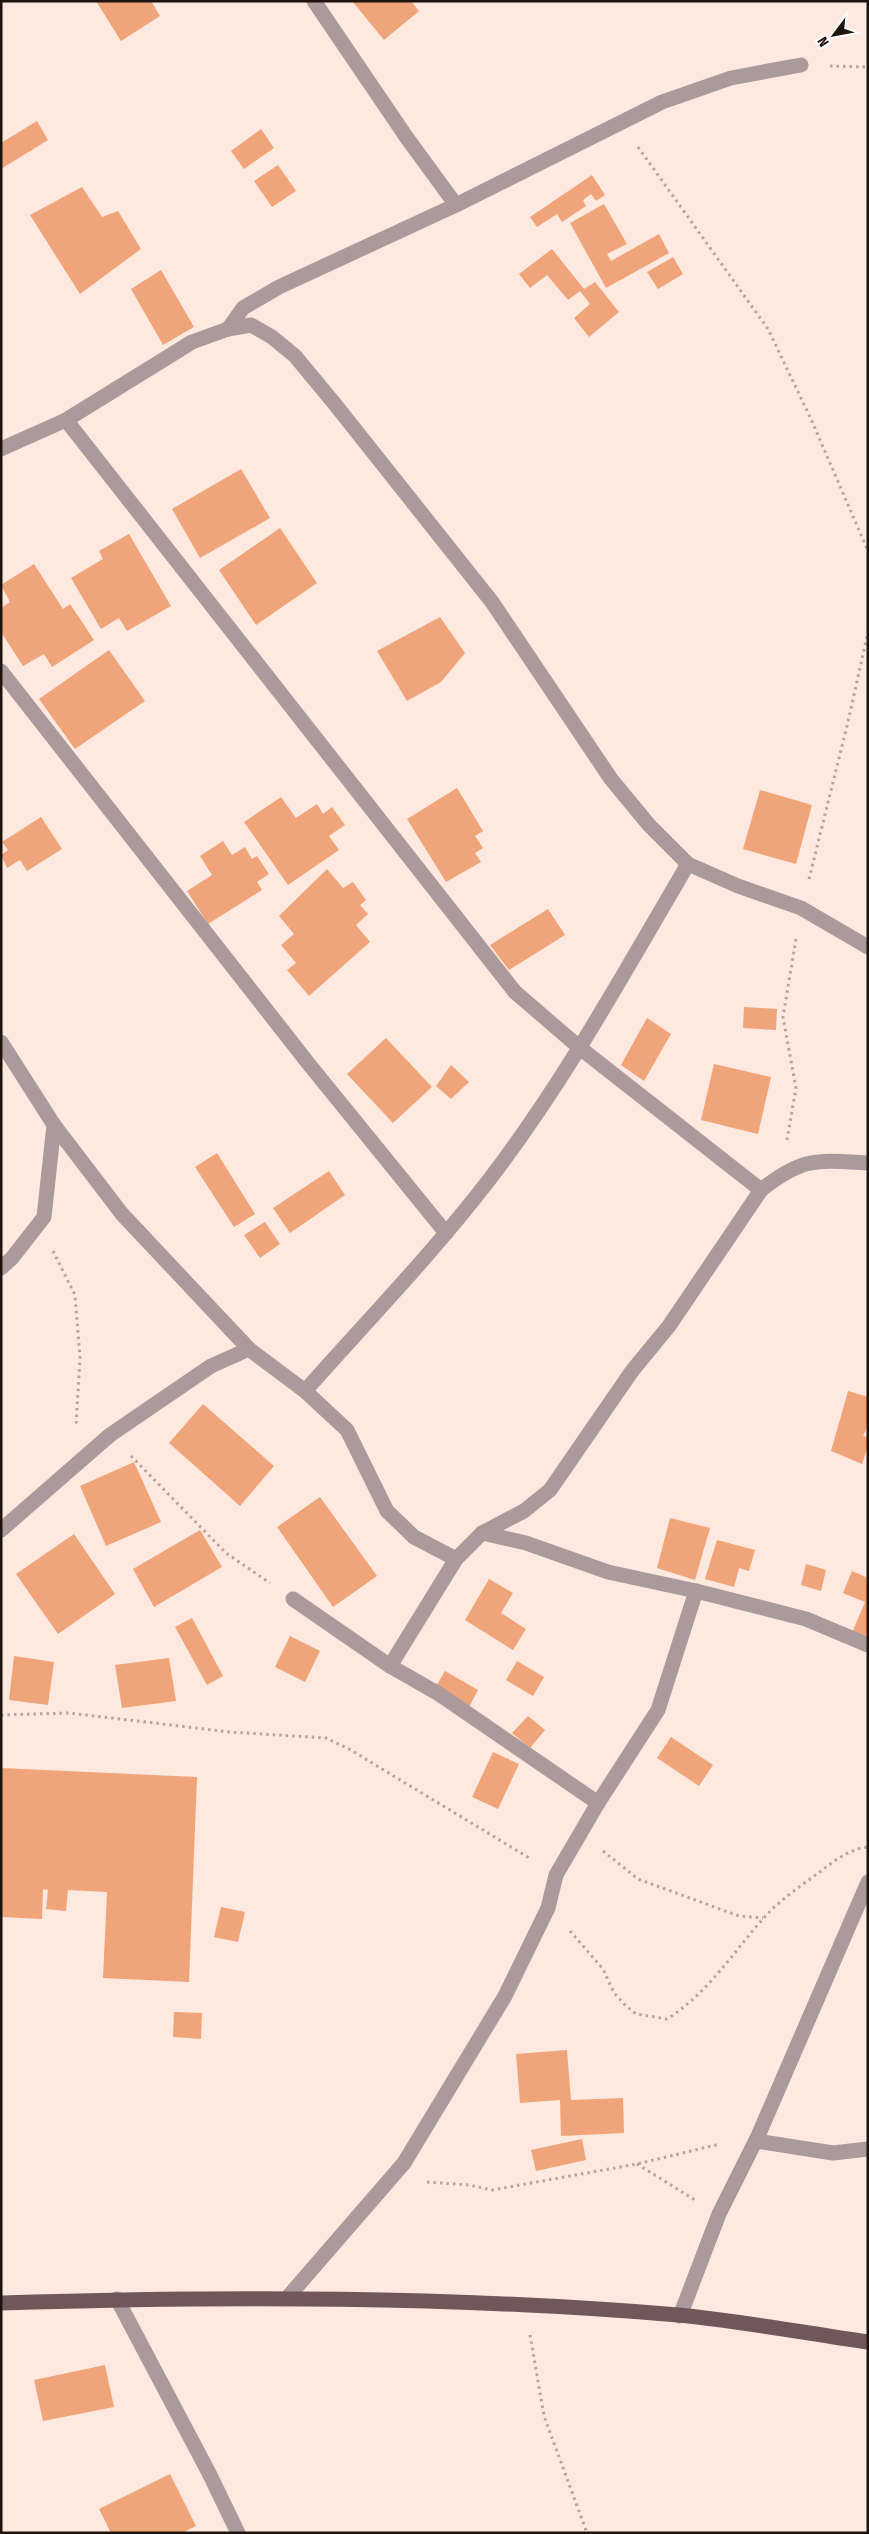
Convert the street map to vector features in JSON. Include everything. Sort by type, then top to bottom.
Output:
[{"type":"main road","points":[[1,2303],[117,2299],[288,2298],[524,2305],[680,2316],[868,2342]]},
{"type":"street","points":[[314,1],[407,138],[456,205]]},
{"type":"street","points":[[228,329],[244,308],[279,287],[456,205],[662,102],[731,78],[802,66]]},
{"type":"street","points":[[1,448],[66,420],[192,342],[228,329],[251,325],[272,337],[295,356],[492,602],[611,779],[649,825],[688,864],[738,886],[801,908],[868,947]]},
{"type":"street","points":[[66,420],[515,992],[580,1048],[761,1190]]},
{"type":"street","points":[[1,672],[290,1041],[446,1233]]},
{"type":"street","points":[[305,1390],[446,1233],[490,1179],[580,1048],[688,864]]},
{"type":"street","points":[[1,1042],[54,1125],[122,1214],[249,1349],[305,1390],[347,1430],[387,1510],[414,1537],[456,1559]]},
{"type":"street","points":[[1,1268],[12,1258],[44,1216],[54,1125]]},
{"type":"street","points":[[390,1666],[456,1559],[482,1534],[524,1511],[550,1490],[632,1371],[669,1326],[761,1190],[780,1175],[806,1162],[868,1164]]},
{"type":"street","points":[[1,1530],[110,1435],[211,1366],[249,1349]]},
{"type":"street","points":[[482,1534],[526,1543],[608,1572],[696,1591],[806,1619],[868,1645]]},
{"type":"street","points":[[288,2298],[404,2163],[505,1996],[548,1908],[556,1876],[598,1803],[658,1710],[696,1591]]},
{"type":"street","points":[[293,1599],[390,1666],[439,1694],[598,1803]]},
{"type":"street","points":[[680,2316],[719,2214],[757,2139],[868,1882]]},
{"type":"street","points":[[757,2139],[833,2153],[868,2149]]},
{"type":"street","points":[[117,2299],[210,2473],[238,2533]]},
{"type":"path","points":[[802,66],[868,67]]},
{"type":"path","points":[[620,122],[768,329],[811,419],[868,551]]},
{"type":"path","points":[[780,1175],[796,1088],[783,1017],[801,908],[847,726],[868,632]]},
{"type":"path","points":[[44,1216],[53,1251],[75,1295],[80,1358],[78,1412],[71,1470]]},
{"type":"path","points":[[110,1435],[226,1553],[293,1599]]},
{"type":"path","points":[[1,1715],[69,1713],[230,1732],[326,1738],[349,1749],[414,1790],[475,1824],[556,1876]]},
{"type":"path","points":[[579,1836],[638,1879],[739,1916],[763,1918]]},
{"type":"path","points":[[548,1908],[603,1969],[614,1993],[624,2005],[636,2014],[667,2019],[713,1981],[763,1918],[840,1857],[868,1847]]},
{"type":"path","points":[[389,2180],[444,2182],[492,2190],[638,2164],[697,2148],[757,2139]]},
{"type":"path","points":[[638,2164],[719,2214]]},
{"type":"path","points":[[524,2305],[544,2416],[587,2533]]},
{"type":"building","points":[[96,1],[151,1],[160,16],[121,41]]},
{"type":"building","points":[[352,1],[411,1],[419,11],[384,40]]},
{"type":"building","points":[[37,121],[48,140],[1,169],[1,143]]},
{"type":"building","points":[[261,129],[274,148],[244,169],[231,151]]},
{"type":"building","points":[[278,165],[296,191],[272,207],[254,181]]},
{"type":"building","points":[[592,175],[605,195],[596,201],[591,194],[583,200],[586,206],[562,222],[557,214],[537,227],[530,217]]},
{"type":"building","points":[[82,187],[102,217],[118,211],[141,249],[80,294],[30,215]]},
{"type":"building","points":[[604,204],[627,244],[607,254],[611,261],[659,234],[669,253],[606,288],[570,223]]},
{"type":"building","points":[[552,249],[584,289],[595,282],[619,312],[589,337],[574,318],[590,304],[580,291],[568,300],[547,275],[530,288],[519,274]]},
{"type":"building","points":[[673,257],[683,274],[658,289],[647,272]]},
{"type":"building","points":[[161,270],[194,327],[163,345],[131,289]]},
{"type":"building","points":[[241,469],[270,518],[200,558],[172,509]]},
{"type":"building","points":[[280,528],[317,583],[256,625],[219,570]]},
{"type":"building","points":[[129,534],[171,606],[127,631],[119,618],[101,629],[71,578],[103,559],[99,551]]},
{"type":"building","points":[[34,564],[63,609],[70,604],[94,640],[52,667],[44,654],[23,666],[1,632],[1,608],[10,602],[1,585]]},
{"type":"building","points":[[440,617],[465,653],[441,682],[407,701],[377,651]]},
{"type":"building","points":[[109,650],[145,701],[75,749],[39,699]]},
{"type":"building","points":[[457,788],[483,831],[475,836],[483,848],[475,853],[481,862],[446,882],[407,819]]},
{"type":"building","points":[[760,790],[812,805],[796,864],[743,849]]},
{"type":"building","points":[[281,797],[296,818],[317,804],[323,814],[332,807],[345,825],[329,836],[339,850],[288,885],[244,822]]},
{"type":"building","points":[[41,817],[62,849],[27,871],[20,860],[7,868],[1,855],[8,850],[2,842]]},
{"type":"building","points":[[223,841],[232,855],[245,847],[252,859],[257,856],[269,874],[257,882],[262,890],[208,924],[187,891],[212,875],[200,856]]},
{"type":"building","points":[[327,869],[343,888],[353,882],[366,900],[360,905],[368,914],[356,925],[370,942],[309,996],[287,970],[296,963],[281,945],[294,934],[279,916]]},
{"type":"building","points":[[548,909],[565,935],[509,970],[490,945]]},
{"type":"building","points":[[744,1007],[777,1009],[776,1030],[743,1028]]},
{"type":"building","points":[[647,1018],[671,1034],[644,1081],[621,1065]]},
{"type":"building","points":[[386,1038],[432,1087],[393,1123],[347,1074]]},
{"type":"building","points":[[714,1064],[771,1077],[758,1134],[701,1120]]},
{"type":"building","points":[[451,1065],[469,1082],[451,1099],[436,1086]]},
{"type":"building","points":[[217,1153],[255,1214],[234,1227],[195,1167]]},
{"type":"building","points":[[329,1171],[345,1195],[290,1233],[273,1208]]},
{"type":"building","points":[[265,1222],[280,1244],[260,1258],[244,1235]]},
{"type":"building","points":[[848,1391],[868,1397],[868,1426],[863,1436],[868,1437],[868,1446],[862,1464],[831,1451]]},
{"type":"building","points":[[203,1404],[274,1466],[240,1506],[169,1443]]},
{"type":"building","points":[[134,1462],[161,1522],[106,1546],[80,1486]]},
{"type":"building","points":[[320,1497],[377,1576],[333,1607],[277,1527]]},
{"type":"building","points":[[670,1518],[710,1528],[695,1580],[657,1568]]},
{"type":"building","points":[[200,1530],[222,1567],[154,1607],[133,1569]]},
{"type":"building","points":[[74,1534],[115,1594],[58,1634],[16,1574]]},
{"type":"building","points":[[717,1540],[755,1550],[749,1571],[739,1568],[734,1587],[705,1579]]},
{"type":"building","points":[[806,1564],[826,1570],[821,1591],[801,1585]]},
{"type":"building","points":[[852,1571],[868,1578],[868,1642],[851,1635],[865,1602],[843,1593]]},
{"type":"building","points":[[489,1579],[513,1593],[501,1613],[526,1629],[513,1650],[465,1620]]},
{"type":"building","points":[[192,1618],[223,1676],[207,1685],[175,1627]]},
{"type":"building","points":[[290,1636],[320,1651],[305,1682],[275,1667]]},
{"type":"building","points":[[14,1656],[54,1662],[48,1705],[9,1700]]},
{"type":"building","points":[[169,1658],[176,1701],[122,1708],[115,1665]]},
{"type":"building","points":[[517,1661],[544,1677],[533,1696],[506,1680]]},
{"type":"building","points":[[445,1671],[478,1690],[468,1709],[434,1690]]},
{"type":"building","points":[[528,1716],[545,1730],[530,1748],[512,1733]]},
{"type":"building","points":[[671,1737],[713,1765],[699,1786],[657,1758]]},
{"type":"building","points":[[493,1752],[519,1764],[498,1809],[472,1797]]},
{"type":"building","points":[[1,1768],[197,1777],[189,1982],[103,1978],[107,1892],[68,1890],[66,1911],[46,1909],[48,1890],[43,1889],[42,1919],[1,1917]]},
{"type":"building","points":[[221,1907],[245,1912],[238,1942],[214,1937]]},
{"type":"building","points":[[174,2012],[202,2013],[201,2039],[173,2037]]},
{"type":"building","points":[[567,2050],[571,2100],[623,2098],[624,2133],[561,2136],[560,2100],[520,2103],[516,2054]]},
{"type":"building","points":[[582,2139],[586,2160],[536,2171],[531,2150]]},
{"type":"building","points":[[105,2365],[114,2407],[43,2421],[34,2380]]},
{"type":"building","points":[[170,2474],[196,2526],[182,2533],[111,2533],[99,2509]]}]
